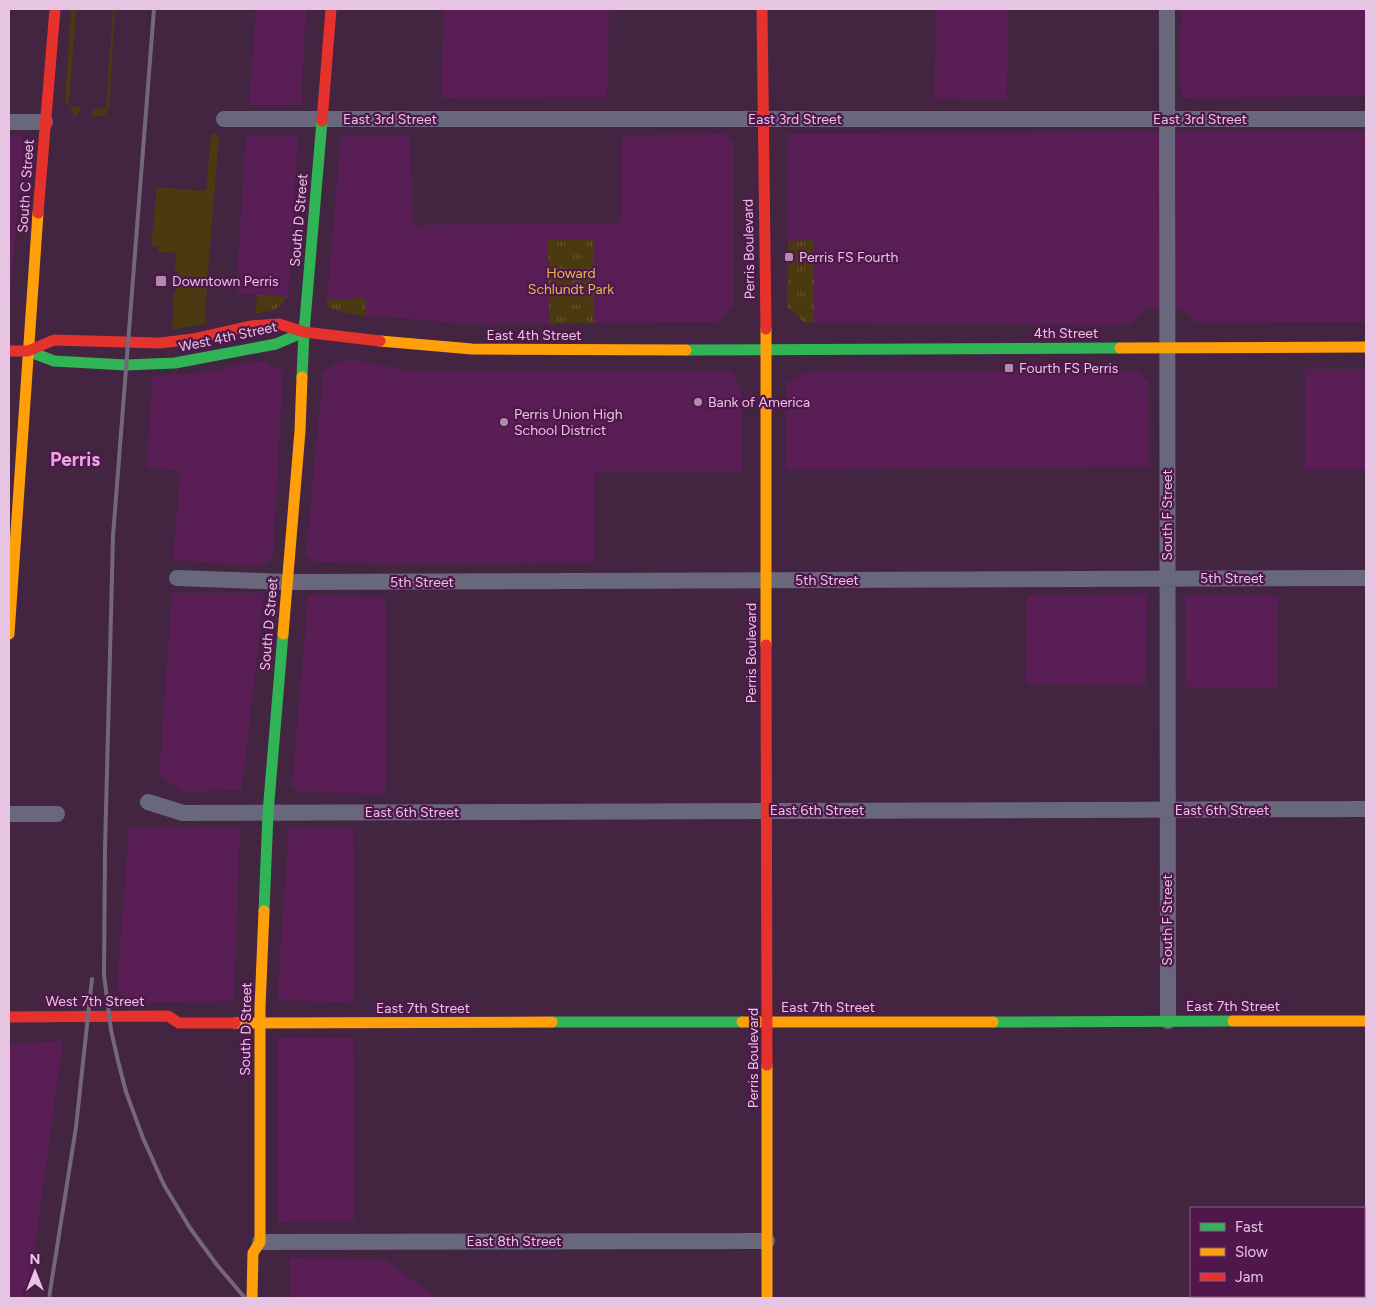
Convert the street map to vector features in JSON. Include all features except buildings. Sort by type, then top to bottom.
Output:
[{"type":"main road","name":"South C Street","points":[[9,634],[28,351],[55,9]]},
{"type":"main road","name":"South D Street","points":[[252,1298],[253,1253],[263,1246],[260,1023],[268,813],[300,431],[304,332],[331,9]]},
{"type":"main road","name":"Perris Boulevard","points":[[762,9],[766,350],[767,1298]]},
{"type":"main road","name":"West 4th Street","points":[[28,351],[54,340],[160,343],[193,339],[250,326],[279,324],[304,332]]},
{"type":"main road","name":"East 4th Street","points":[[304,332],[472,350],[766,350]]},
{"type":"main road","name":"West 4th Street","points":[[9,351],[28,351],[54,361],[126,365],[175,363],[276,344],[304,332]]},
{"type":"main road","name":"4th Street","points":[[766,350],[1366,347]]},
{"type":"main road","name":"West 7th Street","points":[[9,1017],[168,1016],[179,1023],[260,1023]]},
{"type":"main road","name":"East 7th Street","points":[[260,1023],[1366,1020]]},
{"type":"main road","name":"West 7th Street","points":[[162,1029],[171,1029],[179,1023]]},
{"type":"street","name":"South F Street","points":[[1167,9],[1168,1021]]},
{"type":"street","name":"East 3rd Street","points":[[224,119],[1366,119]]},
{"type":"street","points":[[9,122],[45,122]]},
{"type":"street","name":"5th Street","points":[[177,578],[287,582],[1366,578]]},
{"type":"street","name":"East 6th Street","points":[[148,802],[183,813],[1366,809]]},
{"type":"street","points":[[9,814],[57,814]]},
{"type":"street","name":"East 8th Street","points":[[263,1246],[768,1241]]},
{"type":"shaded area","points":[[256,9],[306,9],[301,105],[249,105]]},
{"type":"shaded area","points":[[444,9],[609,9],[607,97],[441,98]]},
{"type":"shaded area","points":[[936,9],[1008,9],[1007,100],[934,99]]},
{"type":"shaded area","points":[[1181,9],[1366,9],[1366,96],[1182,98],[1179,82]]},
{"type":"shaded area","points":[[1366,131],[1366,322],[1196,323],[1182,309],[1147,307],[1130,325],[814,323],[814,240],[788,241],[787,134]]},
{"type":"shaded area","points":[[726,134],[734,145],[733,306],[718,322],[594,323],[593,239],[548,240],[549,324],[467,324],[365,317],[366,299],[327,300],[341,135],[410,135],[413,225],[621,223],[621,135]]},
{"type":"shaded area","points":[[246,135],[298,136],[288,297],[236,293]]},
{"type":"shaded area","points":[[9,136],[24,136],[9,310]]},
{"type":"shaded area","points":[[265,361],[283,372],[273,556],[263,566],[173,560],[180,471],[147,467],[152,377],[216,371],[229,366]]},
{"type":"shaded area","points":[[342,361],[362,361],[413,372],[732,372],[741,391],[741,472],[595,472],[595,563],[396,564],[315,562],[306,554],[323,373],[332,364]]},
{"type":"shaded area","points":[[1305,369],[1366,369],[1366,469],[1305,470]]},
{"type":"shaded area","points":[[1136,371],[1148,381],[1149,467],[786,469],[787,383],[807,372]]},
{"type":"shaded area","points":[[172,593],[264,593],[242,790],[184,792],[159,776]]},
{"type":"shaded area","points":[[1147,594],[1146,685],[1026,684],[1027,596]]},
{"type":"shaded area","points":[[308,596],[386,597],[386,794],[299,792],[292,787]]},
{"type":"shaded area","points":[[1185,596],[1278,596],[1278,687],[1185,687]]},
{"type":"shaded area","points":[[129,828],[240,828],[234,1001],[127,1003],[117,987]]},
{"type":"shaded area","points":[[289,828],[353,828],[354,1003],[277,1000]]},
{"type":"shaded area","points":[[278,1038],[353,1038],[354,1221],[278,1222]]},
{"type":"shaded area","points":[[63,1041],[28,1298],[9,1298],[9,1044]]},
{"type":"shaded area","points":[[290,1258],[384,1259],[437,1298],[290,1298]]},
{"type":"green space","points":[[71,9],[76,9],[69,104],[70,106],[80,107],[80,111],[76,116],[73,116],[73,111],[65,102]]},
{"type":"green space","points":[[113,9],[115,9],[109,109],[105,115],[94,117],[92,114],[94,109],[106,108]]},
{"type":"green space","points":[[211,134],[217,134],[219,137],[205,310],[207,323],[172,330],[174,293],[176,293],[178,272],[175,271],[176,253],[158,252],[159,247],[151,246],[157,187],[206,191]]},
{"type":"green space","name":"Howard Schlundt Park","points":[[594,239],[594,323],[549,324],[548,240]]},
{"type":"green space","points":[[814,240],[814,323],[804,322],[787,307],[788,241]]},
{"type":"green space","points":[[257,295],[288,297],[275,310],[255,314]]},
{"type":"green space","points":[[366,299],[365,317],[328,308],[327,300]]},
{"type":"railway","points":[[154,9],[113,536],[105,849],[104,975],[111,1030],[118,1061],[126,1092],[143,1138],[164,1185],[190,1228],[217,1265],[245,1298]]},
{"type":"railway","points":[[49,1298],[76,1127],[92,979]]},
{"type":"traffic: fast","points":[[302,377],[304,332],[322,121]]},
{"type":"traffic: fast","points":[[28,351],[54,361],[126,365],[175,363],[276,344],[304,332]]},
{"type":"traffic: fast","points":[[686,350],[1120,348]]},
{"type":"traffic: fast","points":[[264,911],[268,813],[283,634]]},
{"type":"traffic: fast","points":[[993,1022],[1233,1021]]},
{"type":"traffic: fast","points":[[552,1022],[742,1022]]},
{"type":"traffic: slow","points":[[9,634],[38,213]]},
{"type":"traffic: slow","points":[[766,329],[766,645]]},
{"type":"traffic: slow","points":[[380,341],[472,349],[686,350]]},
{"type":"traffic: slow","points":[[1120,348],[1366,347]]},
{"type":"traffic: slow","points":[[283,634],[300,431],[302,377]]},
{"type":"traffic: slow","points":[[252,1298],[253,1253],[260,1242],[260,1008],[264,911]]},
{"type":"traffic: slow","points":[[1233,1021],[1366,1021]]},
{"type":"traffic: slow","points":[[235,1023],[552,1022]]},
{"type":"traffic: slow","points":[[742,1022],[993,1022]]},
{"type":"traffic: slow","points":[[767,1065],[767,1298]]},
{"type":"traffic: jam","points":[[38,213],[55,9]]},
{"type":"traffic: jam","points":[[322,121],[331,9]]},
{"type":"traffic: jam","points":[[762,9],[766,329]]},
{"type":"traffic: jam","points":[[9,351],[28,351],[54,340],[160,343],[193,339],[250,326],[279,324],[304,332],[380,341]]},
{"type":"traffic: jam","points":[[766,645],[767,1065]]},
{"type":"traffic: jam","points":[[9,1017],[168,1016],[179,1023],[235,1023]]},
{"type":"place","name":"Perris FS Fourth","points":[[789,257]]},
{"type":"place","name":"Downtown Perris","points":[[161,281]]},
{"type":"place","name":"Fourth FS Perris","points":[[1009,368]]},
{"type":"place","name":"Bank of America","points":[[698,402]]},
{"type":"place","name":"Perris Union High School District","points":[[504,422]]},
{"type":"district","name":"Perris","points":[[75,459]]}]
